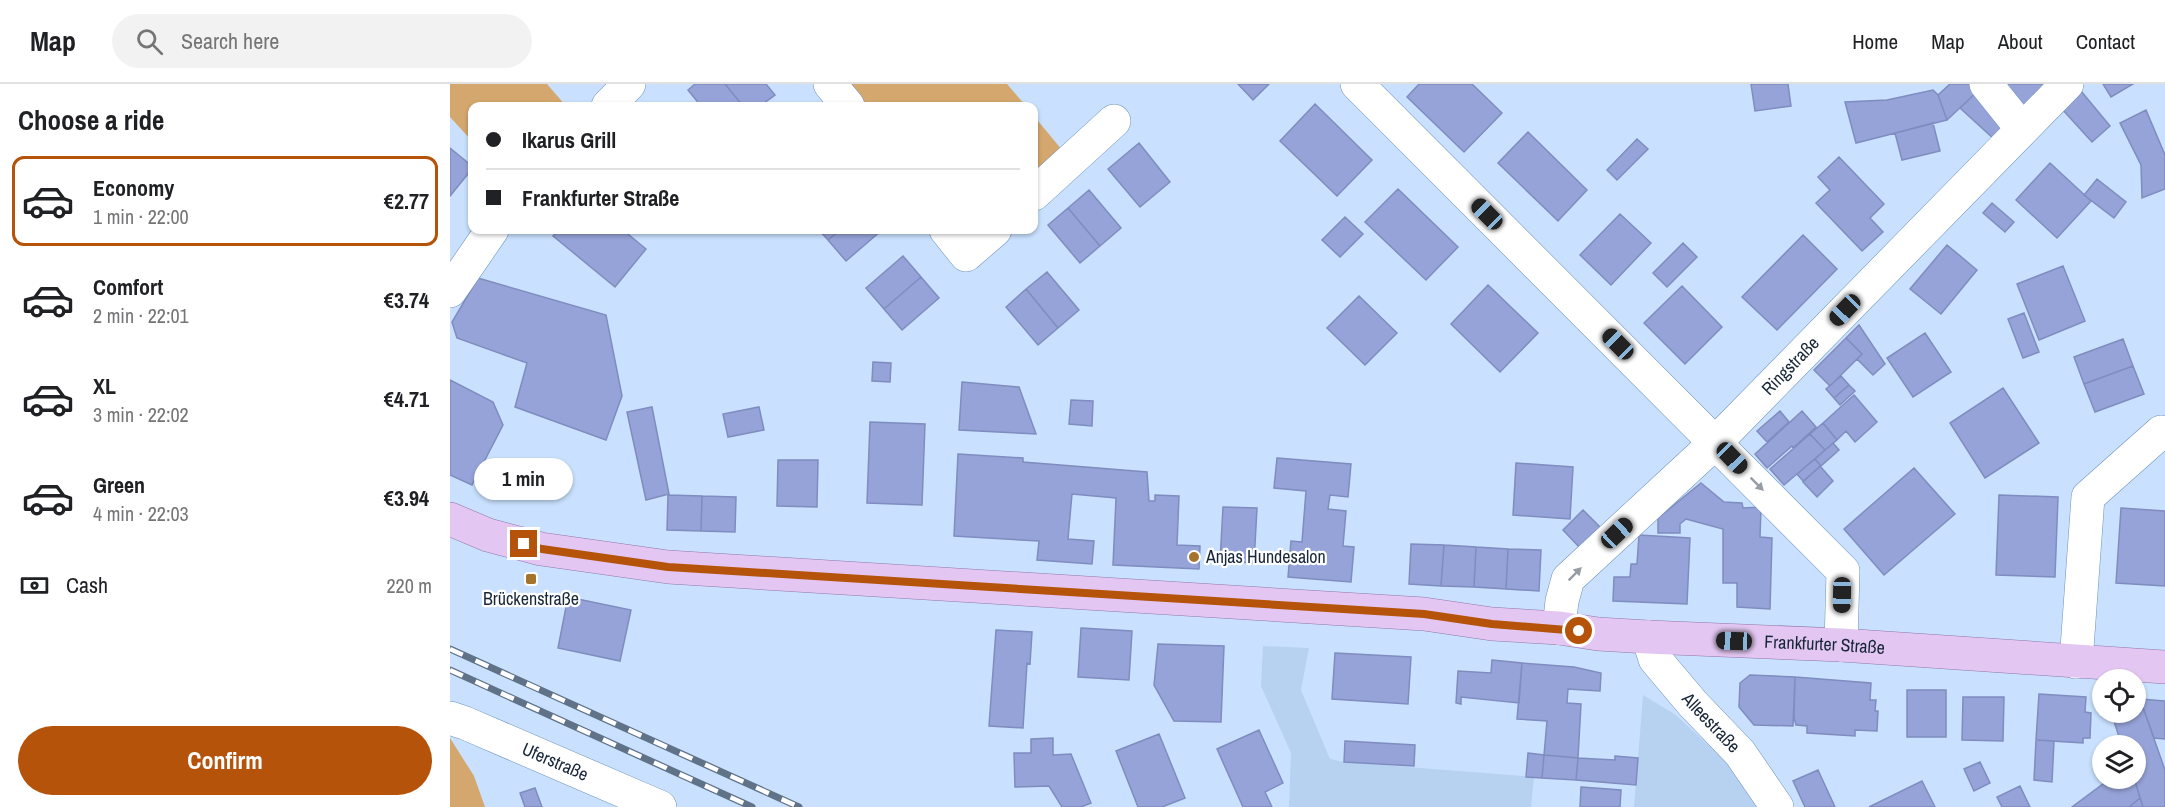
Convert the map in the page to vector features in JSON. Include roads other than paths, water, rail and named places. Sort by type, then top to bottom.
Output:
[{"type":"main road","name":"Frankfurter Straße","points":[[450,519],[488,535],[542,549],[668,567],[1424,614],[1492,624],[1559,628],[1648,638],[1840,645],[2165,667]]},
{"type":"street","points":[[612,102],[629,84]]},
{"type":"street","points":[[830,84],[845,102]]},
{"type":"street","points":[[1357,84],[1843,571],[1840,645]]},
{"type":"street","points":[[1986,84],[2022,129]]},
{"type":"street","name":"Ringstraße","points":[[1559,628],[1562,601],[1568,579],[1716,442],[2067,84]]},
{"type":"street","points":[[1038,190],[1114,121]]},
{"type":"street","points":[[450,291],[489,234]]},
{"type":"street","points":[[949,234],[966,255],[990,234]]},
{"type":"street","points":[[2076,662],[2088,497],[2161,432]]},
{"type":"street","name":"Alleestraße","points":[[1648,638],[1655,659],[1693,704],[1740,753],[1778,807]]},
{"type":"street","name":"Uferstraße","points":[[450,718],[660,807]]},
{"type":"railway","points":[[450,649],[799,807]]},
{"type":"railway","points":[[450,670],[752,807]]},
{"type":"place","name":"Anjas Hundesalon","points":[[1194,557]]},
{"type":"place","name":"Brückenstraße","points":[[531,579]]}]
